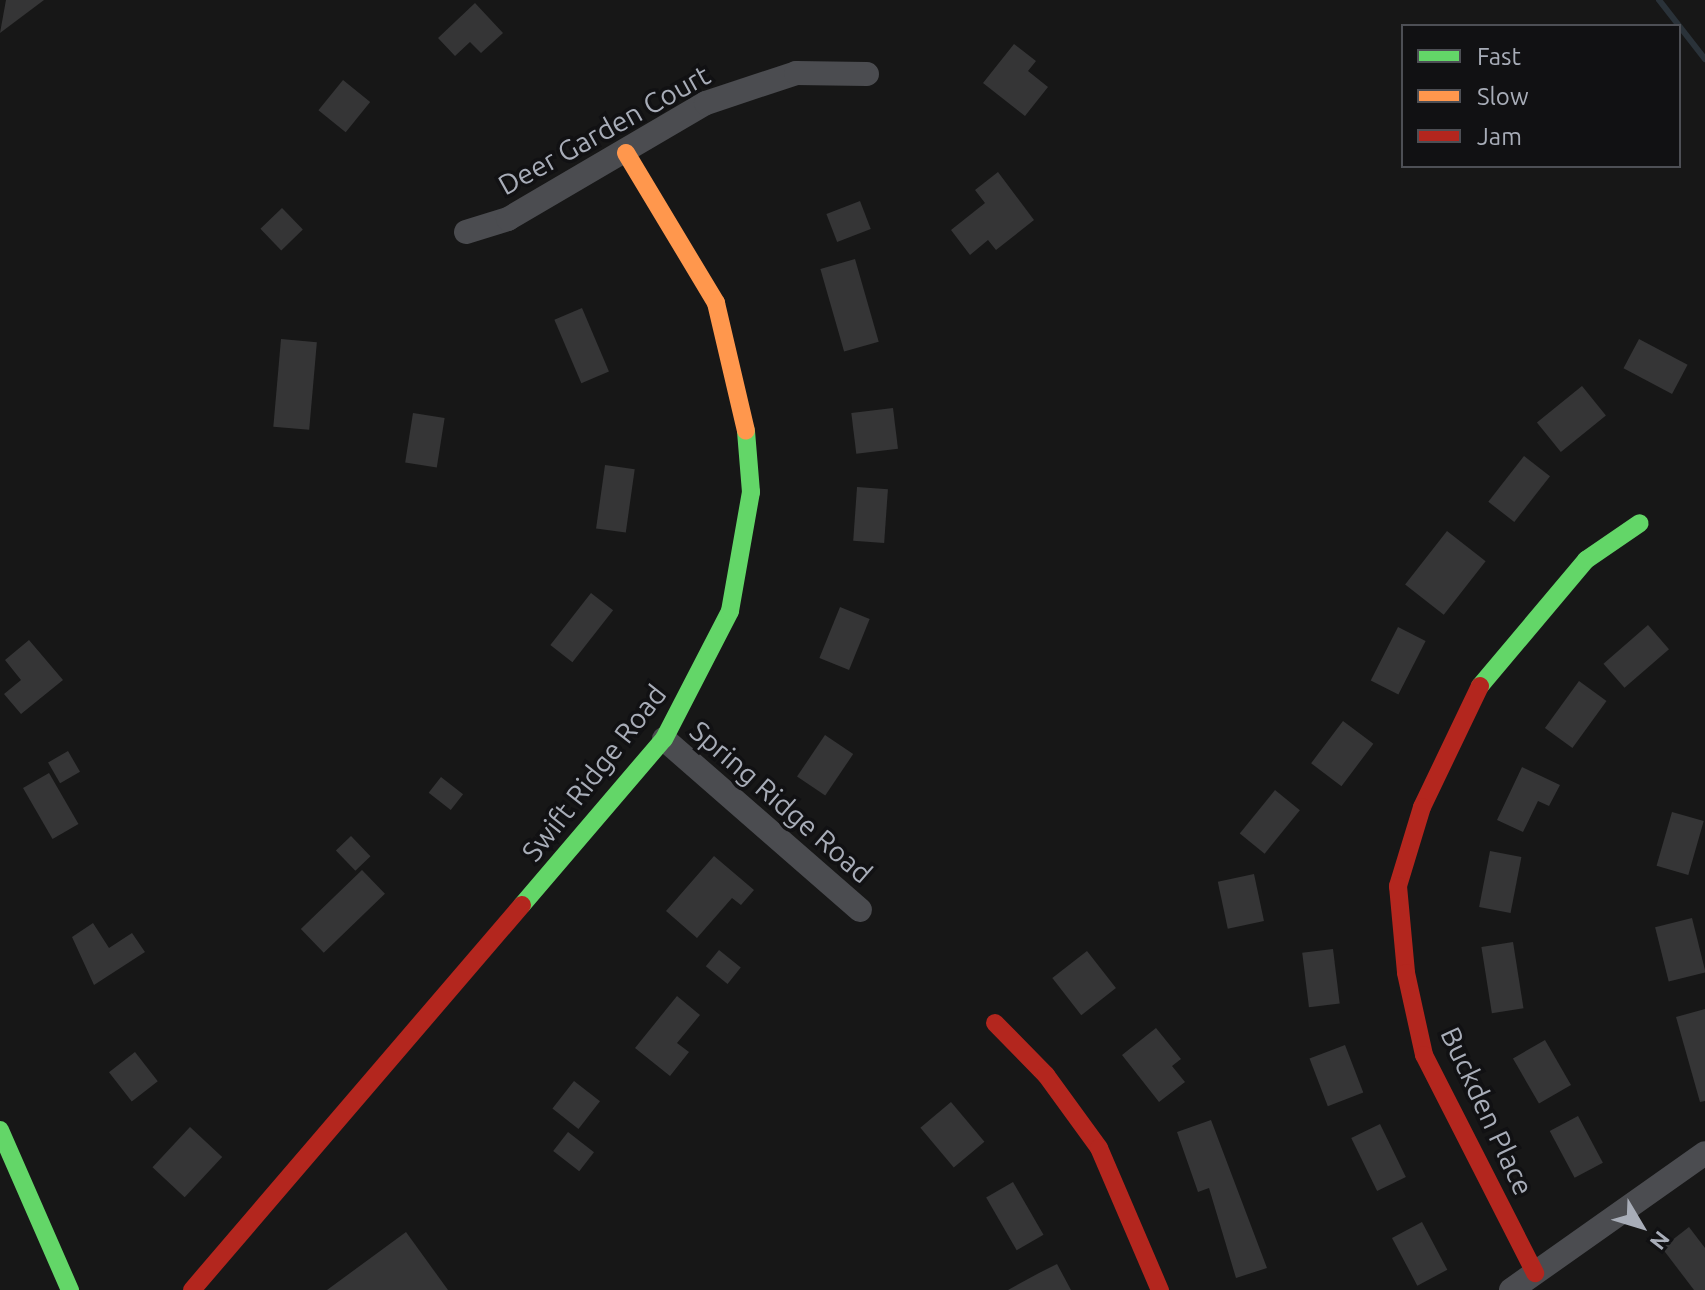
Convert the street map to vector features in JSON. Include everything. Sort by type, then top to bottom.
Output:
[{"type":"street","name":"Deer Garden Court","points":[[466,232],[508,219],[626,153],[706,103],[796,73],[867,74]]},
{"type":"street","name":"Swift Ridge Road","points":[[192,1290],[664,739],[730,611],[751,492],[743,401],[716,303],[626,153]]},
{"type":"street","name":"Buckden Place","points":[[1535,1273],[1424,1055],[1406,973],[1398,886],[1422,807],[1482,683],[1586,560],[1640,523]]},
{"type":"street","name":"Spring Ridge Road","points":[[664,739],[860,910]]},
{"type":"street","points":[[995,1023],[1046,1075],[1099,1148],[1160,1290]]},
{"type":"street","points":[[0,1130],[70,1290]]},
{"type":"street","points":[[1511,1290],[1705,1153]]},
{"type":"building","points":[[6,0],[44,0],[0,33]]},
{"type":"building","points":[[475,3],[503,33],[481,53],[470,42],[455,56],[438,38]]},
{"type":"building","points":[[1014,44],[1036,61],[1028,71],[1048,87],[1025,116],[983,83]]},
{"type":"building","points":[[343,80],[370,102],[346,132],[318,110]]},
{"type":"building","points":[[998,172],[1034,220],[996,250],[988,240],[970,255],[951,230],[985,203],[975,190]]},
{"type":"building","points":[[860,201],[871,229],[837,242],[826,214]]},
{"type":"building","points":[[282,208],[303,230],[281,250],[260,229]]},
{"type":"building","points":[[855,259],[879,342],[844,352],[820,269]]},
{"type":"building","points":[[582,308],[609,372],[581,383],[554,320]]},
{"type":"building","points":[[281,339],[317,342],[309,430],[273,427]]},
{"type":"building","points":[[1639,339],[1688,365],[1672,394],[1624,368]]},
{"type":"building","points":[[1582,386],[1606,416],[1561,452],[1537,423]]},
{"type":"building","points":[[893,408],[898,449],[856,454],[851,413]]},
{"type":"building","points":[[413,413],[445,418],[437,467],[405,462]]},
{"type":"building","points":[[1524,456],[1550,476],[1514,522],[1488,502]]},
{"type":"building","points":[[605,465],[635,469],[626,533],[596,528]]},
{"type":"building","points":[[857,487],[888,489],[884,543],[853,541]]},
{"type":"building","points":[[1447,531],[1486,561],[1444,615],[1405,585]]},
{"type":"building","points":[[591,593],[613,610],[572,662],[550,645]]},
{"type":"building","points":[[840,607],[870,619],[849,670],[819,658]]},
{"type":"building","points":[[1648,625],[1669,649],[1624,688],[1603,664]]},
{"type":"building","points":[[1398,627],[1426,641],[1398,695],[1371,680]]},
{"type":"building","points":[[29,640],[63,680],[21,714],[4,694],[21,680],[5,660]]},
{"type":"building","points":[[1579,681],[1607,701],[1572,748],[1545,728]]},
{"type":"building","points":[[1343,721],[1373,744],[1341,786],[1311,763]]},
{"type":"building","points":[[825,735],[853,754],[825,795],[797,776]]},
{"type":"building","points":[[68,751],[80,772],[60,783],[48,763]]},
{"type":"building","points":[[1522,767],[1560,785],[1549,806],[1538,801],[1523,832],[1497,820]]},
{"type":"building","points":[[49,773],[78,824],[53,839],[23,788]]},
{"type":"building","points":[[441,777],[463,794],[451,810],[429,793]]},
{"type":"building","points":[[1275,790],[1300,810],[1265,854],[1240,834]]},
{"type":"building","points":[[1672,812],[1704,821],[1688,875],[1657,866]]},
{"type":"building","points":[[351,836],[370,856],[355,871],[336,851]]},
{"type":"building","points":[[1490,851],[1521,857],[1511,913],[1479,907]]},
{"type":"building","points":[[714,856],[754,890],[741,905],[732,898],[697,938],[666,911]]},
{"type":"building","points":[[362,870],[385,894],[324,953],[301,929]]},
{"type":"building","points":[[1254,874],[1264,921],[1228,929],[1218,882]]},
{"type":"building","points":[[1692,918],[1705,972],[1669,982],[1655,927]]},
{"type":"building","points":[[93,923],[109,948],[132,933],[145,952],[94,985],[72,937]]},
{"type":"building","points":[[1513,942],[1523,1008],[1492,1013],[1481,947]]},
{"type":"building","points":[[1333,949],[1340,1004],[1309,1007],[1302,953]]},
{"type":"building","points":[[719,950],[741,968],[728,984],[706,966]]},
{"type":"building","points":[[1087,951],[1116,988],[1081,1015],[1052,978]]},
{"type":"building","points":[[677,996],[700,1015],[677,1043],[689,1052],[670,1076],[635,1048]]},
{"type":"building","points":[[1705,1009],[1705,1101],[1700,1102],[1676,1017]]},
{"type":"building","points":[[1156,1028],[1181,1059],[1172,1066],[1185,1082],[1159,1102],[1122,1055]]},
{"type":"building","points":[[1545,1040],[1571,1085],[1539,1104],[1513,1058]]},
{"type":"building","points":[[1345,1045],[1363,1093],[1328,1106],[1310,1059]]},
{"type":"building","points":[[135,1052],[158,1081],[132,1101],[109,1072]]},
{"type":"building","points":[[574,1081],[600,1101],[578,1129],[552,1109]]},
{"type":"building","points":[[951,1102],[984,1142],[954,1168],[920,1128]]},
{"type":"building","points":[[1578,1116],[1603,1163],[1575,1178],[1550,1131]]},
{"type":"building","points":[[1211,1120],[1267,1268],[1236,1278],[1209,1188],[1198,1192],[1177,1132]]},
{"type":"building","points":[[1380,1124],[1406,1177],[1377,1191],[1351,1138]]},
{"type":"building","points":[[190,1127],[222,1157],[185,1197],[152,1167]]},
{"type":"building","points":[[568,1132],[594,1152],[579,1171],[553,1151]]},
{"type":"building","points":[[1013,1182],[1044,1235],[1017,1250],[986,1198]]},
{"type":"building","points":[[1422,1222],[1447,1270],[1417,1286],[1392,1238]]},
{"type":"building","points":[[1689,1227],[1705,1248],[1705,1290],[1694,1290],[1662,1248]]},
{"type":"building","points":[[406,1232],[448,1290],[327,1290]]},
{"type":"building","points":[[1057,1264],[1071,1290],[1008,1290],[1039,1273]]},
{"type":"waterway","points":[[1659,0],[1678,24]]},
{"type":"waterway","points":[[1681,28],[1705,59]]},
{"type":"traffic: fast","points":[[522,905],[664,739],[730,611],[751,492],[746,431]]},
{"type":"traffic: fast","points":[[1480,686],[1586,560],[1640,523]]},
{"type":"traffic: fast","points":[[0,1130],[70,1290]]},
{"type":"traffic: slow","points":[[626,153],[716,303],[746,431]]},
{"type":"traffic: jam","points":[[1480,686],[1422,807],[1398,886],[1406,973],[1424,1055],[1535,1273]]},
{"type":"traffic: jam","points":[[192,1290],[522,905]]},
{"type":"traffic: jam","points":[[995,1023],[1046,1075],[1099,1148],[1160,1290]]}]
